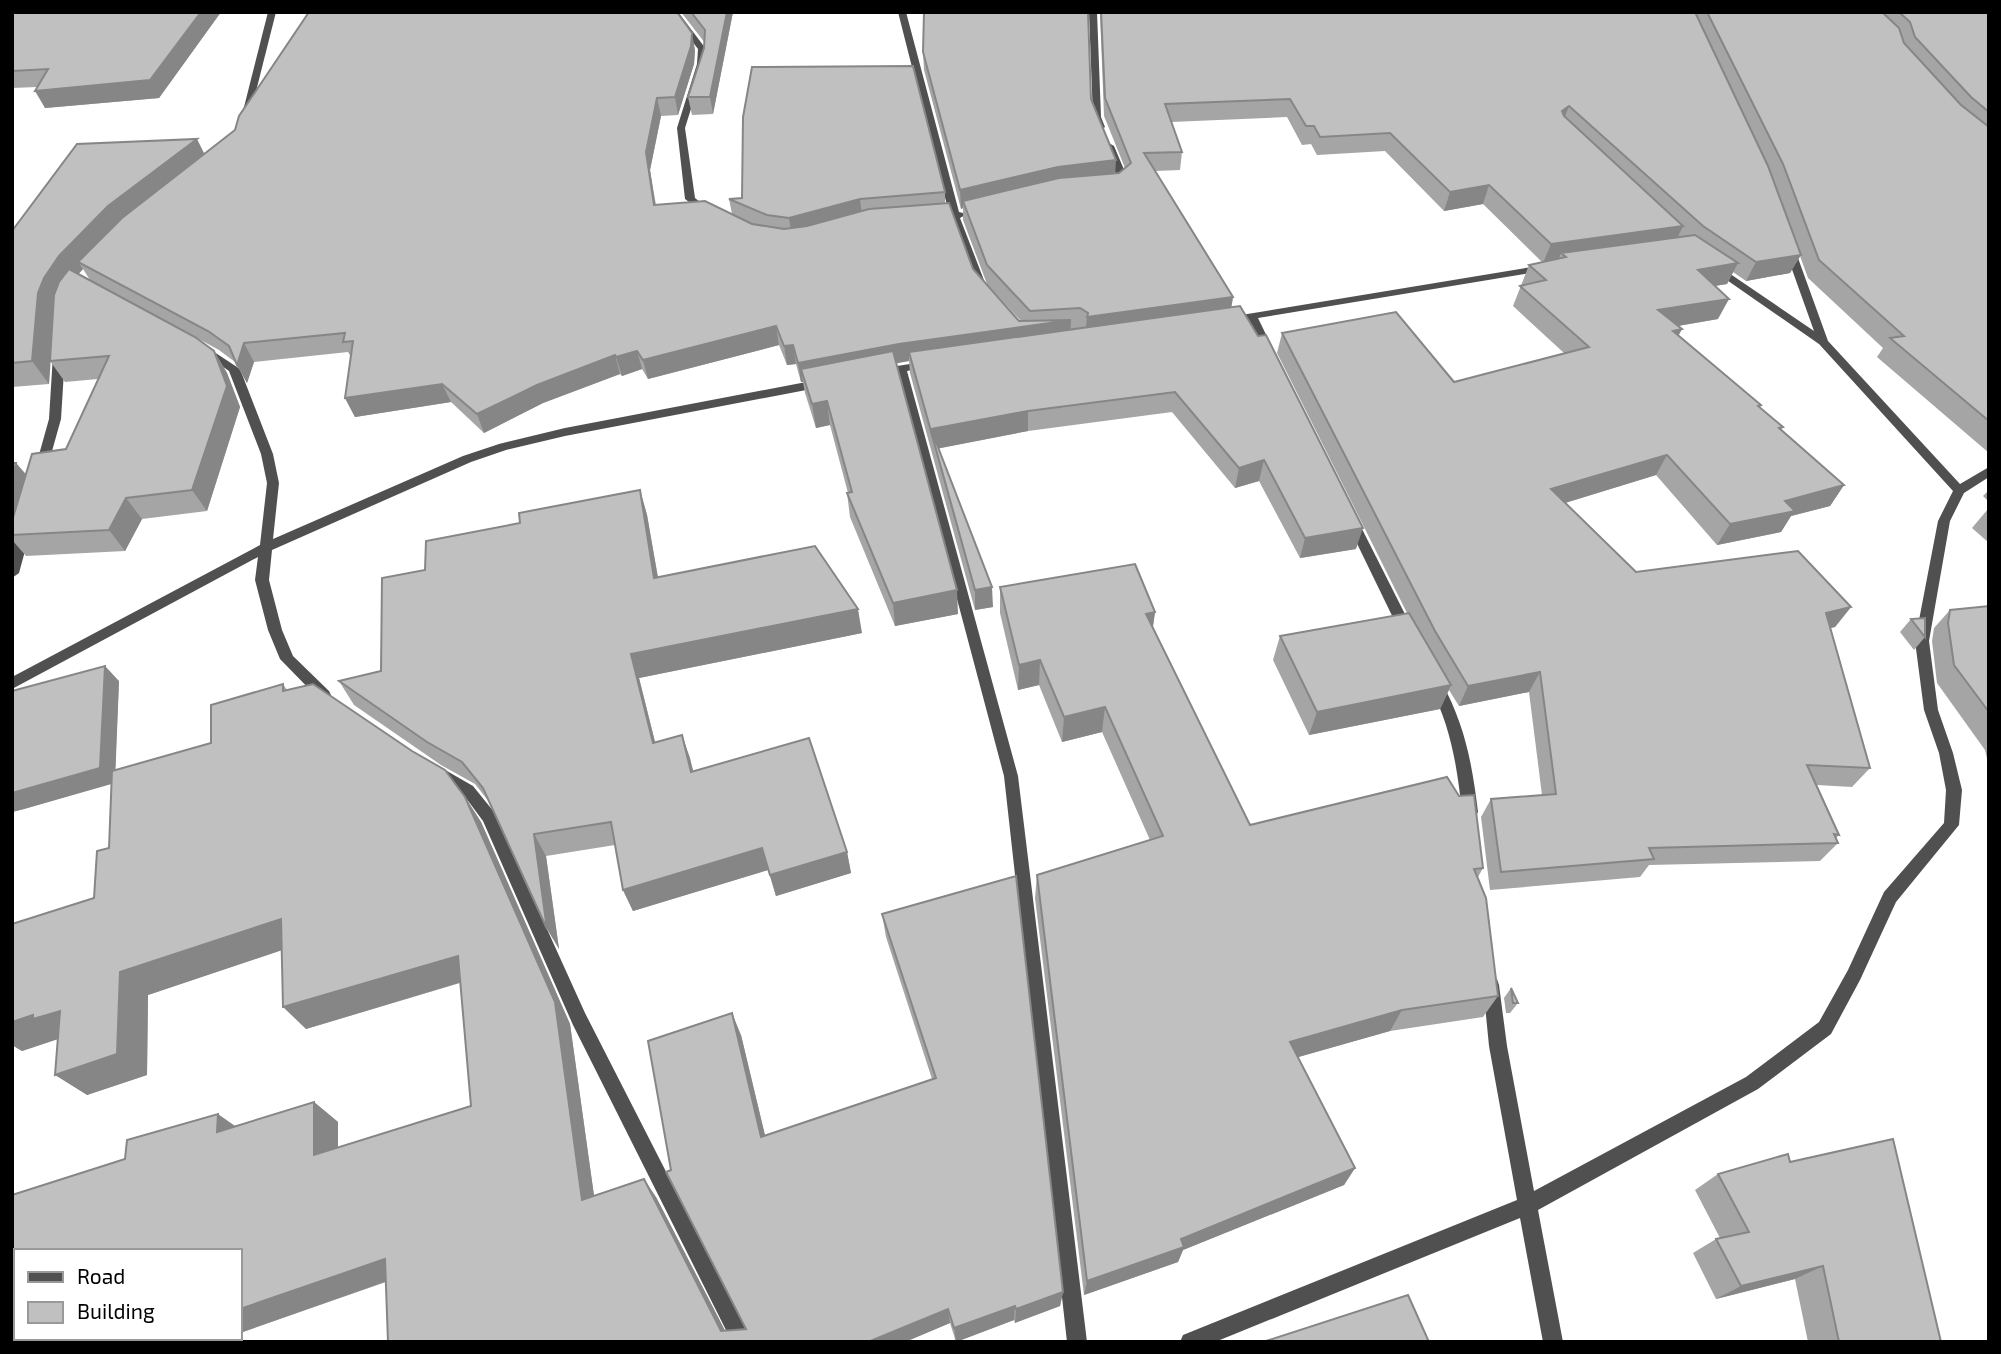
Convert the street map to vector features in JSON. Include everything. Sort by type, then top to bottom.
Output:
[{"type":"street","points":[[242,131],[272,12]]},
{"type":"street","points":[[674,12],[702,49],[701,64],[681,128],[690,199],[704,211],[717,216]]},
{"type":"street","points":[[902,12],[955,216],[980,286],[986,294]]},
{"type":"street","points":[[1093,12],[1097,117],[1123,179],[1117,186],[1105,187]]},
{"type":"street","points":[[919,218],[955,216],[978,210]]},
{"type":"street","points":[[1784,232],[1823,342]]},
{"type":"street","points":[[1709,264],[1823,342],[1959,490]]},
{"type":"street","points":[[1215,322],[1560,266]]},
{"type":"street","points":[[1252,318],[1276,367]]},
{"type":"street","points":[[189,341],[234,369],[267,454],[272,483],[262,580],[275,630],[287,659],[317,690],[339,705]]},
{"type":"street","points":[[37,484],[55,419],[60,342]]},
{"type":"street","points":[[861,375],[941,362]]},
{"type":"street","points":[[901,368],[1011,776],[1077,1342]]},
{"type":"street","points":[[12,684],[265,548],[441,469],[503,447],[834,381]]},
{"type":"street","points":[[1190,1342],[1527,1206],[1752,1083],[1825,1028],[1854,975],[1890,897],[1951,825],[1954,790],[1931,710],[1922,641],[1944,521],[1959,490],[1989,471]]},
{"type":"street","points":[[1344,504],[1412,641]]},
{"type":"street","points":[[12,573],[27,522]]},
{"type":"street","points":[[1425,666],[1456,725],[1463,749],[1473,830]]},
{"type":"street","points":[[424,763],[468,790],[489,817],[579,1019],[743,1342]]},
{"type":"street","points":[[1489,965],[1498,1045],[1553,1342]]},
{"type":"building","points":[[12,12],[201,12],[150,80],[35,91],[48,69],[12,71]]},
{"type":"building","points":[[309,12],[677,12],[692,33],[691,46],[675,97],[657,98],[646,152],[654,205],[705,201],[752,224],[784,229],[807,226],[869,209],[949,203],[973,269],[1019,321],[1071,320],[899,344],[798,363],[793,345],[784,346],[776,326],[643,360],[637,351],[616,357],[615,355],[537,385],[477,414],[442,384],[345,398],[353,341],[343,342],[345,333],[244,343],[237,365],[229,346],[208,331],[78,262],[122,218],[235,130],[239,116]]},
{"type":"building","points":[[691,12],[727,12],[710,97],[688,97],[704,48],[705,30]]},
{"type":"building","points":[[924,12],[1088,12],[1091,99],[1116,160],[1058,167],[960,190],[923,52]]},
{"type":"building","points":[[1101,12],[1695,12],[1768,166],[1801,255],[1756,262],[1703,226],[1569,106],[1562,111],[1564,116],[1683,226],[1551,244],[1489,185],[1450,192],[1390,133],[1320,137],[1314,126],[1306,126],[1290,99],[1165,104],[1182,152],[1144,153],[1233,297],[1087,317],[1088,313],[1080,308],[1030,311],[987,265],[963,201],[1059,178],[1119,173],[1131,163],[1105,98]]},
{"type":"building","points":[[1707,12],[1882,12],[1899,28],[1904,43],[1961,105],[1989,127],[1989,421],[1890,338],[1904,336],[1819,260],[1783,164]]},
{"type":"building","points":[[1899,12],[1989,12],[1989,112],[1971,97],[1915,37],[1910,22]]},
{"type":"building","points":[[913,66],[945,192],[860,199],[789,218],[767,215],[729,199],[742,198],[743,117],[752,67]]},
{"type":"building","points":[[197,139],[108,206],[59,256],[44,278],[38,293],[32,361],[12,363],[12,231],[77,144]]},
{"type":"building","points":[[1695,235],[1738,263],[1698,270],[1729,299],[1658,310],[1682,329],[1673,331],[1761,405],[1758,406],[1783,427],[1779,428],[1844,485],[1785,501],[1795,511],[1730,524],[1667,455],[1551,489],[1636,572],[1798,551],[1851,607],[1826,613],[1870,768],[1807,765],[1839,835],[1834,834],[1838,843],[1649,848],[1654,859],[1501,872],[1491,799],[1556,794],[1540,672],[1468,686],[1435,631],[1282,333],[1396,312],[1454,382],[1589,347],[1520,286],[1546,280],[1529,265],[1566,257],[1561,253]]},
{"type":"building","points":[[69,269],[195,337],[214,351],[227,386],[192,490],[126,498],[109,530],[12,535],[12,521],[32,454],[66,449],[109,356],[50,361],[54,295],[59,282]]},
{"type":"building","points":[[1240,306],[1258,336],[1266,335],[1363,528],[1305,538],[1264,460],[1239,468],[1175,392],[1028,411],[931,429],[992,587],[975,590],[909,352]]},
{"type":"building","points":[[893,351],[957,590],[893,603],[847,493],[852,492],[827,401],[812,404],[801,369]]},
{"type":"building","points":[[640,490],[654,578],[815,546],[858,609],[631,654],[653,743],[682,735],[691,772],[809,738],[847,852],[770,875],[762,848],[623,890],[611,822],[534,834],[547,929],[483,788],[462,762],[427,742],[339,681],[381,671],[382,578],[425,570],[426,541],[520,523],[519,513]]},
{"type":"building","points":[[1135,564],[1155,612],[1146,614],[1250,825],[1447,777],[1459,796],[1474,795],[1483,868],[1474,869],[1486,898],[1498,996],[1402,1010],[1290,1042],[1355,1168],[1181,1239],[1184,1247],[1087,1281],[1037,875],[1163,836],[1105,707],[1064,717],[1040,660],[1019,665],[1000,587]]},
{"type":"building","points":[[1989,606],[1989,712],[1954,665],[1948,623],[1950,610]]},
{"type":"building","points":[[1409,613],[1451,685],[1317,712],[1280,636]]},
{"type":"building","points":[[1925,618],[1925,637],[1911,619]]},
{"type":"building","points":[[105,666],[100,768],[12,793],[12,691]]},
{"type":"building","points":[[283,684],[283,691],[313,684],[445,770],[465,797],[555,1002],[582,1200],[644,1179],[721,1331],[746,1329],[666,1172],[671,1170],[648,1041],[732,1013],[761,1137],[936,1078],[882,914],[1016,876],[1063,1292],[954,1328],[948,1309],[868,1342],[388,1342],[385,1259],[242,1308],[242,1249],[14,1249],[14,1340],[160,1340],[12,1342],[12,1195],[125,1159],[127,1140],[218,1114],[217,1132],[314,1102],[314,1155],[471,1106],[458,956],[283,1007],[281,919],[120,972],[117,1054],[55,1075],[60,1011],[33,1019],[33,1015],[12,1022],[12,924],[94,898],[97,851],[109,848],[112,771],[211,743],[211,705]]},
{"type":"building","points":[[1511,988],[1518,1003],[1513,1003]]},
{"type":"building","points":[[1893,1139],[1941,1342],[1839,1342],[1823,1266],[1741,1286],[1716,1239],[1749,1232],[1718,1174],[1788,1154],[1790,1162]]},
{"type":"building","points":[[1408,1295],[1429,1342],[1263,1342]]}]
